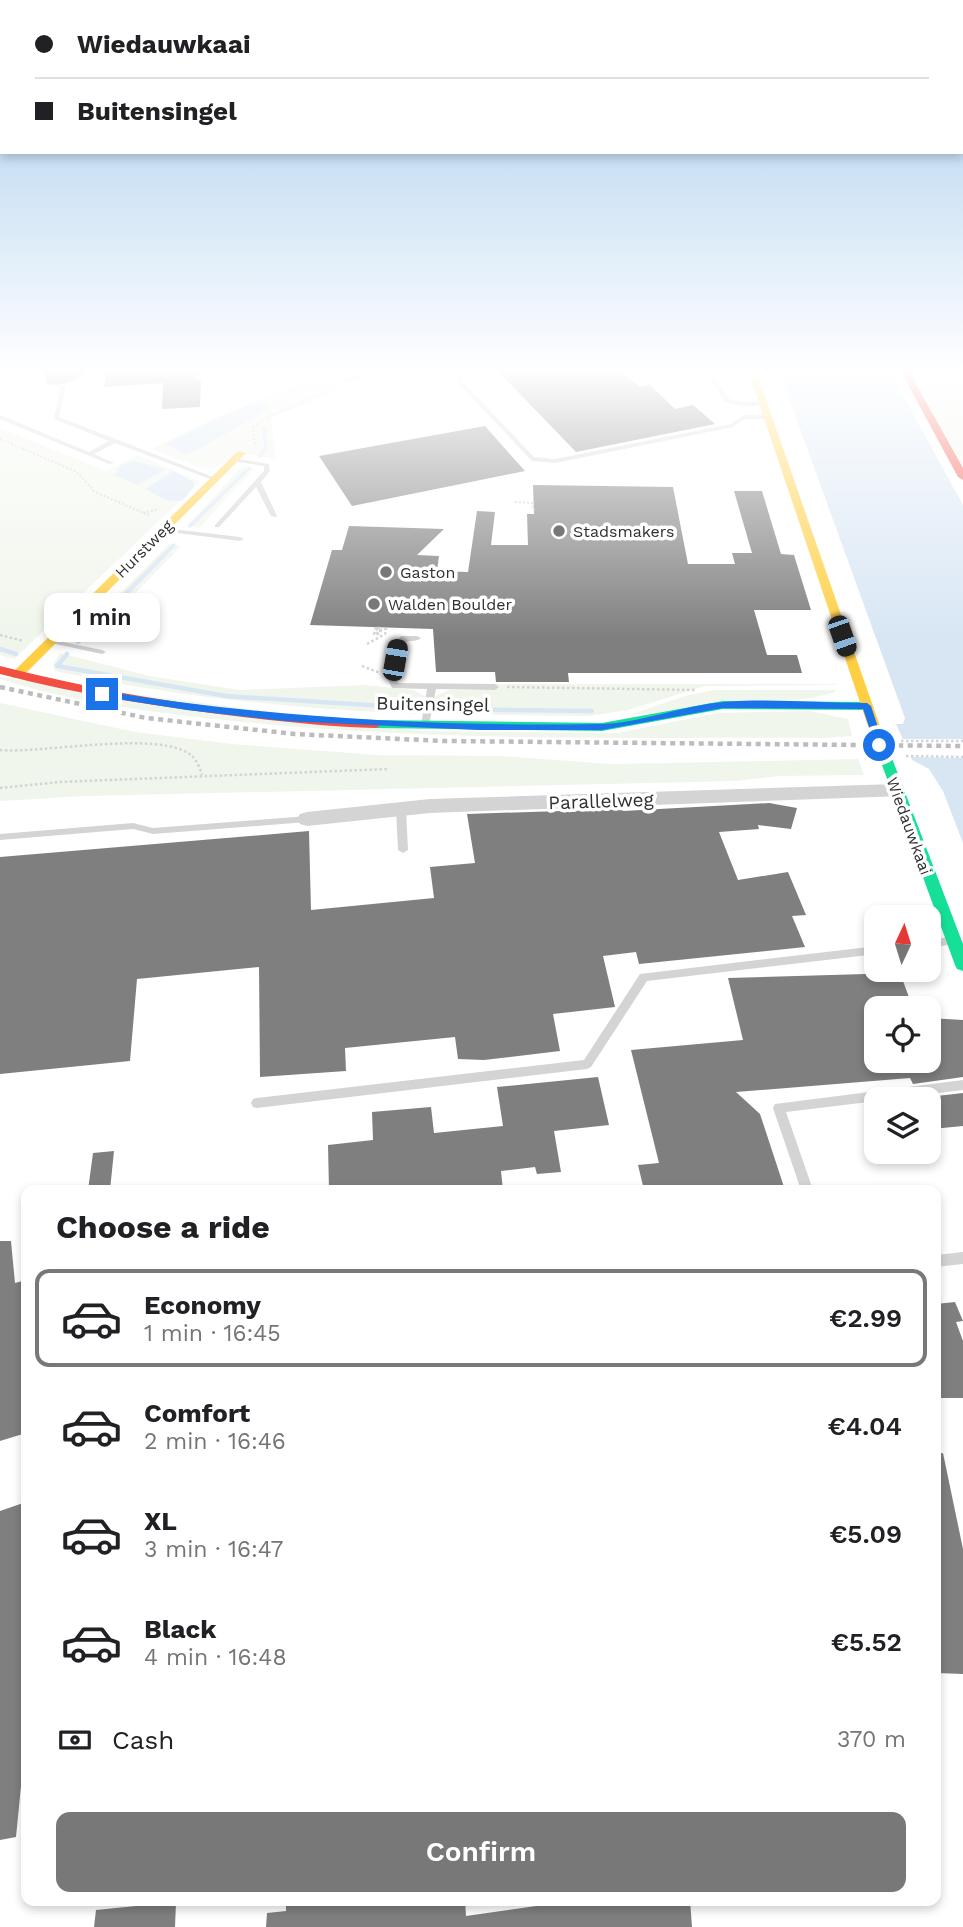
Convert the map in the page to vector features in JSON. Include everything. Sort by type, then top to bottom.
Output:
[{"type":"street","name":"Hurstweg","points":[[27,665],[235,458]]},
{"type":"street","name":"Wiedauwkaai","points":[[780,458],[895,791],[963,965]]},
{"type":"street","points":[[953,458],[963,477]]},
{"type":"street","name":"Buitensingel","points":[[0,670],[27,665],[127,698],[214,711],[298,719],[427,713],[602,727],[723,705],[867,706]]},
{"type":"street","name":"Parallelweg","points":[[307,819],[444,806],[895,791]]},
{"type":"lane","points":[[99,458],[111,463]]},
{"type":"lane","points":[[158,458],[215,479]]},
{"type":"lane","points":[[217,526],[267,471],[267,465],[243,458]]},
{"type":"lane","points":[[531,458],[555,461],[570,458]]},
{"type":"lane","points":[[257,481],[274,516]]},
{"type":"lane","points":[[166,527],[240,539]]},
{"type":"lane","name":"Buitensingel","points":[[417,638],[404,638],[398,643],[391,678],[395,686],[495,687]]},
{"type":"lane","points":[[51,641],[102,652]]},
{"type":"lane","points":[[427,713],[432,687]]},
{"type":"lane","points":[[401,810],[403,850]]},
{"type":"lane","points":[[0,837],[133,826],[153,831],[307,819]]},
{"type":"lane","points":[[942,942],[953,941]]},
{"type":"lane","points":[[257,1103],[587,1064],[644,977],[864,952]]},
{"type":"lane","points":[[805,1185],[779,1108],[963,1085]]},
{"type":"lane","points":[[941,1260],[963,1258]]},
{"type":"path","points":[[44,458],[77,472],[94,492],[166,527]]},
{"type":"path","points":[[515,502],[532,503],[534,511]]},
{"type":"path","points":[[367,644],[385,634],[386,629],[380,629],[379,633],[376,633],[377,628],[381,628],[380,634],[374,634],[376,627]]},
{"type":"path","points":[[495,687],[697,690]]},
{"type":"path","points":[[903,741],[963,741]]},
{"type":"path","points":[[0,752],[148,743],[189,753],[198,763],[202,775]]},
{"type":"path","points":[[908,756],[963,757]]},
{"type":"path","points":[[0,788],[59,782],[388,769]]},
{"type":"shaded area","points":[[0,458],[74,458],[106,471],[132,458],[145,458],[200,482],[14,659],[0,655]]},
{"type":"shaded area","points":[[175,458],[237,458],[215,467],[204,469]]},
{"type":"shaded area","points":[[242,466],[254,469],[199,528],[187,526]]},
{"type":"shaded area","points":[[169,544],[181,546],[87,643],[73,640]]},
{"type":"shaded area","points":[[60,653],[149,676],[240,690],[365,685],[413,690],[425,696],[419,714],[327,709],[191,695],[55,671],[53,665]]},
{"type":"shaded area","points":[[0,677],[421,731],[618,733],[717,713],[810,711],[848,719],[852,736],[530,737],[308,728],[145,711],[57,695]]},
{"type":"shaded area","points":[[496,684],[835,685],[705,686],[628,710],[590,716],[433,714],[434,697],[449,690],[496,690]]},
{"type":"shaded area","points":[[714,690],[836,692],[812,698],[629,715],[685,696]]},
{"type":"shaded area","points":[[0,703],[135,732],[232,744],[378,755],[501,756],[611,764],[858,759],[864,775],[779,776],[735,781],[87,796],[0,801]]},
{"type":"water","points":[[811,458],[937,458],[963,505],[963,843],[943,791],[929,769],[912,760],[896,724],[903,724],[905,718]]},
{"type":"water","points":[[134,461],[166,469],[137,485],[114,475],[121,465]]},
{"type":"water","points":[[173,471],[194,482],[194,487],[182,501],[166,500],[145,489]]},
{"type":"pier","points":[[902,739],[963,739],[963,758],[909,757]]},
{"type":"building","points":[[320,458],[513,458],[525,471],[352,506]]},
{"type":"building","points":[[533,485],[673,487],[688,564],[735,564],[732,553],[752,553],[734,491],[762,491],[781,554],[794,555],[811,610],[754,610],[767,655],[797,655],[802,673],[568,673],[569,682],[496,682],[495,672],[436,672],[433,629],[310,625],[332,550],[342,550],[349,526],[444,529],[417,555],[439,556],[437,571],[468,572],[477,511],[495,512],[491,545],[528,545],[527,514],[534,514]]},
{"type":"building","points":[[769,803],[797,808],[791,829],[758,825],[759,829],[719,832],[738,880],[788,872],[806,915],[792,916],[805,947],[639,964],[636,952],[603,956],[615,1007],[553,1014],[560,1051],[484,1060],[458,1059],[455,1037],[345,1048],[346,1071],[260,1077],[259,967],[137,979],[130,1061],[0,1074],[0,857],[309,831],[311,910],[434,898],[430,867],[475,863],[467,814],[623,811]]},
{"type":"building","points":[[864,974],[864,982],[903,982],[909,996],[864,996],[864,1073],[941,1073],[941,1019],[963,1020],[963,1077],[913,1084],[910,1078],[736,1092],[760,1114],[783,1185],[643,1185],[638,1165],[659,1163],[631,1050],[743,1040],[728,978]]},
{"type":"building","points":[[598,1077],[609,1125],[554,1131],[561,1172],[537,1174],[535,1167],[501,1171],[502,1185],[329,1185],[328,1145],[373,1140],[372,1112],[431,1107],[434,1133],[503,1126],[497,1087]]},
{"type":"building","points":[[963,1093],[963,1126],[941,1128],[941,1096]]},
{"type":"building","points":[[114,1151],[111,1185],[89,1185],[93,1153]]},
{"type":"building","points":[[0,1241],[11,1241],[15,1283],[21,1281],[21,1435],[0,1441]]},
{"type":"building","points":[[955,1302],[963,1321],[956,1322],[963,1341],[963,1398],[941,1398],[941,1303]]},
{"type":"building","points":[[941,1453],[963,1549],[963,1674],[941,1673]]},
{"type":"building","points":[[21,1504],[21,1786],[16,1837],[0,1840],[0,1511]]},
{"type":"building","points":[[176,1906],[175,1927],[94,1927],[96,1910]]},
{"type":"building","points":[[286,1906],[465,1906],[466,1916],[537,1906],[690,1906],[692,1927],[266,1927],[267,1913],[286,1911]]},
{"type":"waterway","points":[[190,526],[249,468]]},
{"type":"waterway","points":[[165,554],[174,545]]},
{"type":"waterway","points":[[78,642],[165,554]]},
{"type":"waterway","points":[[0,649],[16,654]]},
{"type":"waterway","points":[[67,654],[57,666],[226,696],[432,709],[592,711]]},
{"type":"railway","points":[[0,687],[146,718],[294,734],[444,741],[963,746]]},
{"type":"traffic: fast","points":[[376,724],[602,727],[723,705],[867,706]]},
{"type":"traffic: fast","points":[[876,732],[963,965]]},
{"type":"traffic: slow","points":[[17,675],[236,458]]},
{"type":"traffic: slow","points":[[782,458],[876,732]]},
{"type":"traffic: jam","points":[[953,458],[963,477]]},
{"type":"traffic: jam","points":[[0,670],[60,685],[151,701],[310,720],[376,724]]},
{"type":"place","name":"Stadsmakers","points":[[559,531]]},
{"type":"place","name":"Gaston","points":[[386,572]]},
{"type":"place","name":"Walden Boulder","points":[[374,604]]},
{"type":"route","points":[[102,694],[285,718],[478,727],[602,727],[738,704],[867,706],[879,745]]}]
